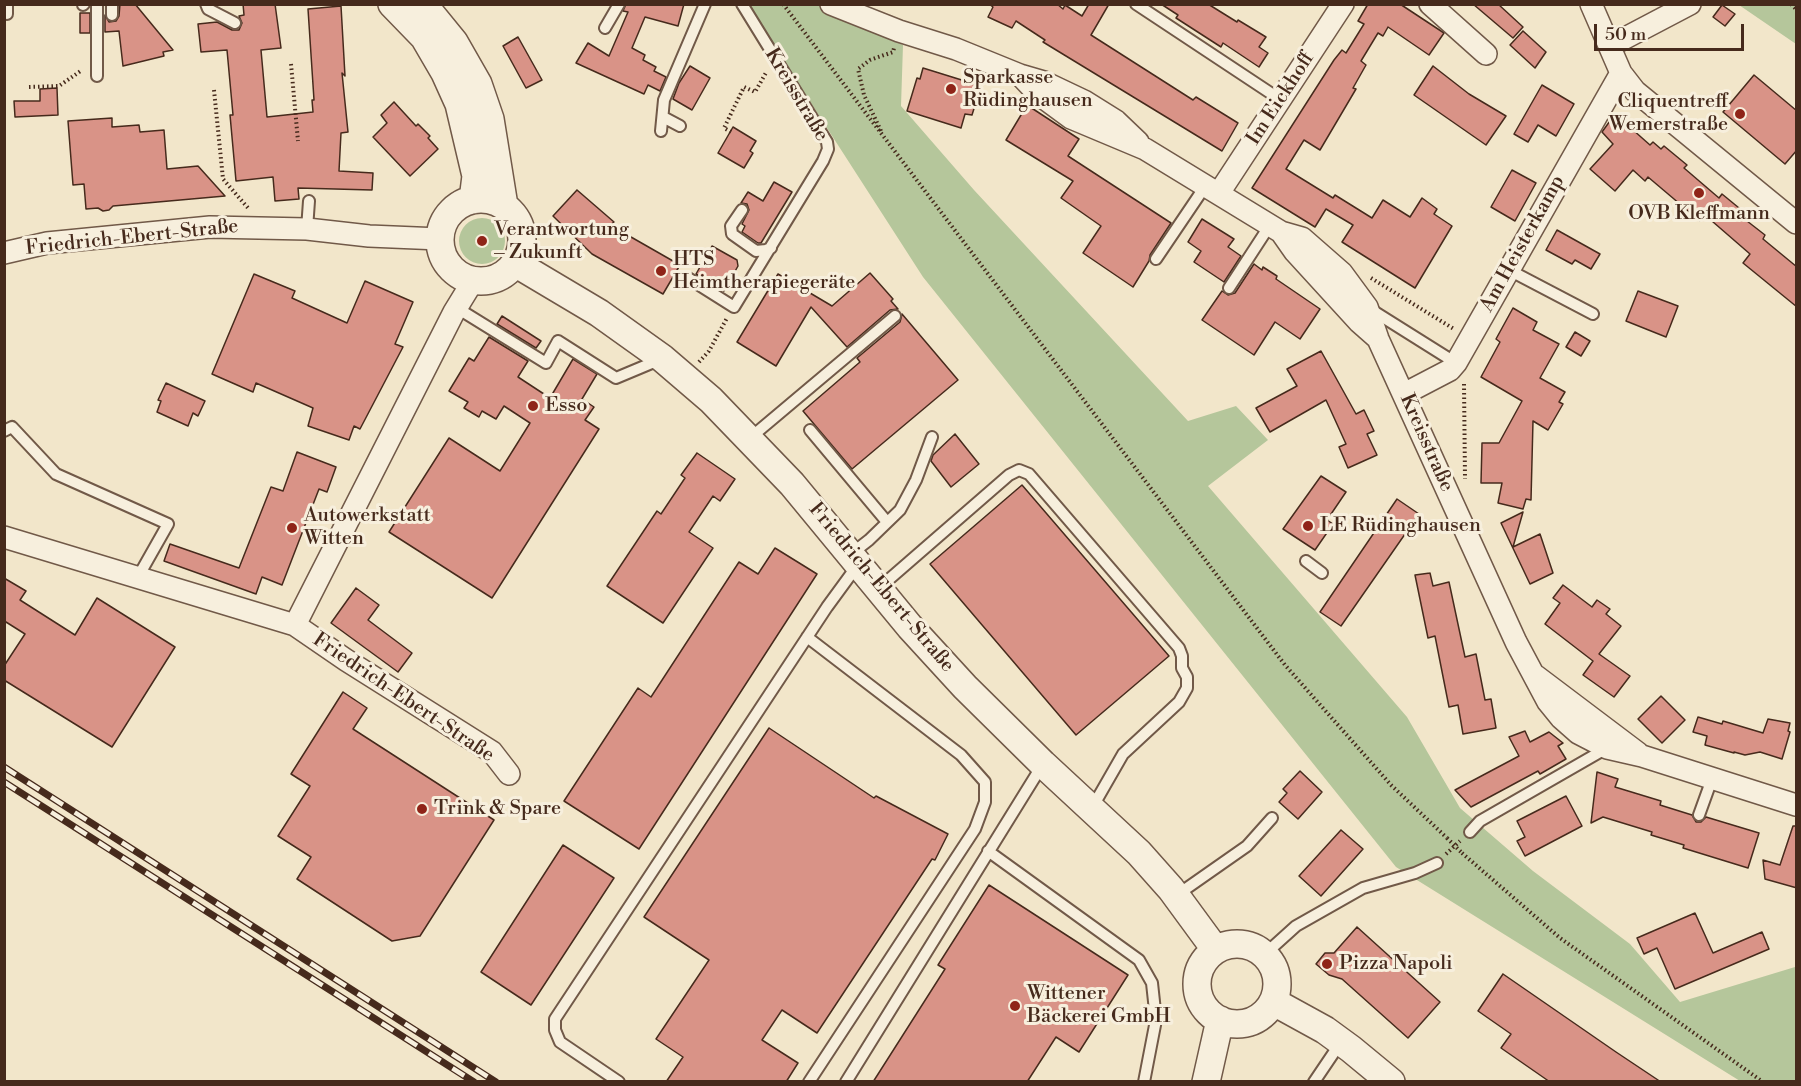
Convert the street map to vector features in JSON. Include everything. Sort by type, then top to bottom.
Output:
[{"type":"street","points":[[392,4],[424,38],[445,73],[459,104],[476,176],[473,200]]},
{"type":"street","points":[[423,4],[454,42],[478,84],[490,119],[504,206]]},
{"type":"street","name":"Kreisstraße","points":[[831,4],[899,31],[956,49],[1020,75],[1037,93],[1071,118],[1145,149],[1276,228],[1302,238],[1342,273],[1367,307],[1378,339],[1516,642],[1548,702],[1561,718],[1578,733],[1612,742],[1642,756],[1797,805]]},
{"type":"street","name":"Im Eickhoff","points":[[1213,189],[1281,100],[1343,4]]},
{"type":"street","points":[[1430,4],[1486,54]]},
{"type":"street","points":[[1590,4],[1622,73],[1635,91],[1797,223]]},
{"type":"street","points":[[1610,46],[1690,4]]},
{"type":"street","name":"Am Heisterkamp","points":[[1453,367],[1622,73]]},
{"type":"street","points":[[483,199],[504,206],[513,214],[522,239],[521,252],[515,263],[496,279],[473,281],[462,277],[445,261],[440,239],[442,225],[449,214],[460,205],[473,200],[483,199]]},
{"type":"street","name":"Friedrich-Ebert-Straße","points":[[14,250],[47,240],[210,227],[307,229],[369,236],[440,239]]},
{"type":"street","name":"Kreisstraße","points":[[1276,228],[1359,322],[1378,339]]},
{"type":"street","name":"Friedrich-Ebert-Straße","points":[[515,263],[599,313],[662,358],[750,439],[819,515],[910,627],[966,687],[1043,764],[1139,853],[1176,895],[1215,950]]},
{"type":"street","name":"Friedrich-Ebert-Straße","points":[[294,625],[473,281]]},
{"type":"street","points":[[1404,394],[1453,367]]},
{"type":"street","name":"Friedrich-Ebert-Straße","points":[[4,537],[294,625],[492,752],[508,774]]},
{"type":"street","points":[[1237,943],[1254,947],[1265,954],[1274,966],[1278,977],[1278,987],[1274,1002],[1258,1019],[1248,1023],[1230,1023],[1220,1020],[1205,1008],[1197,991],[1199,971],[1203,962],[1215,950],[1227,944],[1237,943]]},
{"type":"street","points":[[1274,1002],[1341,1042],[1391,1082]]},
{"type":"street","points":[[1206,1082],[1220,1020]]},
{"type":"lane","points":[[97,4],[97,76]]},
{"type":"lane","points":[[206,4],[208,9],[235,23]]},
{"type":"lane","points":[[604,28],[619,4]]},
{"type":"lane","points":[[662,131],[663,100],[705,4]]},
{"type":"lane","name":"Kreisstraße","points":[[742,4],[827,142],[828,149],[771,248]]},
{"type":"lane","points":[[1136,4],[1281,100]]},
{"type":"lane","points":[[663,117],[680,126]]},
{"type":"lane","points":[[1156,259],[1213,189]]},
{"type":"lane","points":[[307,229],[309,201]]},
{"type":"lane","points":[[742,210],[731,226],[732,234],[756,251],[771,248]]},
{"type":"lane","points":[[1229,288],[1276,228]]},
{"type":"lane","points":[[688,278],[734,307],[771,248]]},
{"type":"lane","points":[[4,267],[14,250]]},
{"type":"lane","points":[[1509,270],[1593,314]]},
{"type":"lane","points":[[1367,307],[1453,367]]},
{"type":"lane","points":[[457,308],[546,363],[558,341],[616,378],[662,358]]},
{"type":"lane","points":[[750,439],[895,316]]},
{"type":"lane","points":[[4,431],[12,427],[56,474],[168,524],[138,577]]},
{"type":"lane","points":[[810,430],[887,522]]},
{"type":"lane","points":[[619,1082],[560,1042],[555,1030],[555,1019],[807,637],[855,559],[900,510],[916,480],[932,437]]},
{"type":"lane","points":[[879,588],[1009,475],[1019,470],[1029,474],[1179,648],[1182,668],[1187,677],[1187,688],[1179,702],[1123,754],[1091,808]]},
{"type":"lane","points":[[1306,561],[1322,573]]},
{"type":"lane","points":[[807,637],[961,755],[985,782],[985,802],[975,829],[809,1082]]},
{"type":"lane","points":[[1470,832],[1480,821],[1612,742]]},
{"type":"lane","points":[[846,1082],[1043,764]]},
{"type":"lane","points":[[1699,815],[1712,779]]},
{"type":"lane","points":[[1176,895],[1247,846],[1272,818]]},
{"type":"lane","points":[[988,851],[1139,960],[1152,983],[1155,1020],[1144,1082]]},
{"type":"lane","points":[[1265,954],[1296,926],[1363,888],[1415,873],[1437,863]]},
{"type":"lane","points":[[1314,1082],[1341,1042]]},
{"type":"path","points":[[783,4],[1285,665],[1391,785],[1462,853],[1560,938],[1763,1082]]},
{"type":"path","points":[[1791,4],[1797,9]]},
{"type":"path","points":[[885,140],[864,95],[858,69],[870,60],[893,52],[899,31]]},
{"type":"path","points":[[29,87],[59,86],[97,59]]},
{"type":"path","points":[[291,64],[298,141]]},
{"type":"path","points":[[730,132],[724,128],[744,87],[755,92],[767,71],[778,64]]},
{"type":"path","points":[[214,90],[222,179],[264,227]]},
{"type":"path","points":[[1342,273],[1352,266],[1470,339]]},
{"type":"path","points":[[686,378],[709,351],[734,307]]},
{"type":"path","points":[[1447,490],[1465,483],[1464,379],[1453,367]]},
{"type":"path","points":[[1437,863],[1470,832]]},
{"type":"green space","points":[[757,4],[820,5],[903,45],[901,106],[974,190],[1188,421],[1236,406],[1268,440],[1208,486],[1407,717],[1460,808],[1533,871],[1630,944],[1680,1002],[1795,967],[1796,1081],[1740,1081],[1396,867],[923,277],[749,7]]},
{"type":"green space","points":[[1739,5],[1796,5],[1796,44]]},
{"type":"green space","points":[[482,218],[498,225],[505,241],[498,257],[482,264],[466,257],[459,241],[466,225]]},
{"type":"building","points":[[120,4],[135,4],[173,50],[163,52],[164,56],[123,66],[119,31],[105,32],[105,15],[109,22],[116,21]]},
{"type":"building","points":[[243,4],[275,4],[281,48],[261,50],[267,117],[313,112],[308,9],[341,6],[345,76],[342,73],[348,132],[341,133],[339,171],[373,173],[372,190],[298,188],[299,199],[275,201],[273,177],[236,181],[227,50],[201,52],[198,24],[217,22],[232,30],[239,30],[242,23],[239,16],[244,15]]},
{"type":"building","points":[[626,4],[684,4],[678,26],[645,17],[632,48],[645,55],[643,60],[656,67],[654,71],[666,77],[660,91],[648,85],[644,94],[576,63],[588,43],[609,56],[628,12],[623,11]]},
{"type":"building","points":[[989,4],[1057,4],[1063,9],[1065,5],[1082,16],[1089,4],[1109,4],[1091,35],[1193,100],[1196,97],[1238,123],[1222,151],[1043,42],[1045,40],[1016,21],[1012,28],[988,17],[993,7]]},
{"type":"building","points":[[1161,4],[1208,4],[1266,37],[1259,47],[1268,53],[1259,67],[1223,43],[1221,47],[1176,18],[1178,15]]},
{"type":"building","points":[[1368,4],[1400,4],[1444,33],[1429,55],[1388,27],[1383,36],[1378,33],[1361,61],[1366,65],[1353,88],[1356,89],[1320,150],[1304,140],[1286,169],[1333,198],[1335,195],[1372,218],[1383,200],[1410,217],[1422,198],[1437,209],[1434,214],[1452,226],[1415,288],[1342,242],[1353,225],[1326,209],[1315,227],[1252,188],[1334,60],[1342,50],[1346,53],[1364,24],[1358,21]]},
{"type":"building","points":[[1473,4],[1498,4],[1523,27],[1513,38]]},
{"type":"building","points":[[1722,5],[1735,14],[1725,26],[1713,17]]},
{"type":"building","points":[[80,13],[90,13],[90,33],[80,33]]},
{"type":"building","points":[[1523,31],[1546,52],[1535,68],[1510,45]]},
{"type":"building","points":[[518,37],[542,80],[526,88],[503,46]]},
{"type":"building","points":[[690,66],[710,78],[692,110],[673,99],[679,83]]},
{"type":"building","points":[[1433,66],[1469,94],[1506,116],[1486,145],[1414,95]]},
{"type":"building","points":[[923,68],[981,86],[972,115],[965,114],[961,128],[907,111],[917,78],[920,79]]},
{"type":"building","points":[[1754,75],[1797,111],[1797,150],[1785,164],[1723,112]]},
{"type":"building","points":[[1542,85],[1574,104],[1556,136],[1538,125],[1528,142],[1514,134]]},
{"type":"building","points":[[57,88],[58,115],[15,117],[14,101],[40,101],[40,89]]},
{"type":"building","points":[[394,102],[416,126],[418,124],[430,136],[428,138],[438,149],[410,176],[373,137],[387,123],[381,115]]},
{"type":"building","points":[[1027,105],[1079,139],[1068,156],[1171,223],[1133,287],[1083,253],[1101,226],[1061,198],[1073,181],[1006,140]]},
{"type":"building","points":[[1615,114],[1650,145],[1653,142],[1661,149],[1664,146],[1687,165],[1684,168],[1719,198],[1722,194],[1750,217],[1747,221],[1765,235],[1763,239],[1797,267],[1797,307],[1743,263],[1750,254],[1705,215],[1700,221],[1648,177],[1645,181],[1633,170],[1615,191],[1590,169],[1613,144],[1602,132]]},
{"type":"building","points":[[112,118],[112,127],[139,125],[140,132],[164,130],[167,169],[198,166],[225,196],[113,206],[103,211],[98,208],[86,209],[84,184],[73,185],[68,121]]},
{"type":"building","points":[[733,127],[756,141],[750,151],[753,153],[744,168],[718,153]]},
{"type":"building","points":[[1512,170],[1536,183],[1515,221],[1491,207]]},
{"type":"building","points":[[774,182],[792,192],[761,243],[758,243],[742,232],[745,226],[742,224],[749,210],[747,204],[741,203],[748,192],[763,201]]},
{"type":"building","points":[[577,190],[614,222],[610,225],[680,265],[663,294],[592,254],[553,216]]},
{"type":"building","points":[[1202,219],[1234,239],[1228,247],[1241,256],[1224,282],[1194,262],[1201,251],[1188,242]]},
{"type":"building","points":[[1557,230],[1600,254],[1591,269],[1575,260],[1572,264],[1546,250]]},
{"type":"building","points":[[712,246],[737,260],[738,266],[724,291],[696,274]]},
{"type":"building","points":[[1254,264],[1277,276],[1276,279],[1320,309],[1300,339],[1275,322],[1254,355],[1202,320],[1222,291],[1228,295],[1235,293]]},
{"type":"building","points":[[870,273],[893,299],[891,301],[898,309],[890,310],[847,347],[811,307],[776,366],[737,342],[778,274],[832,306]]},
{"type":"building","points":[[254,274],[295,291],[292,298],[347,323],[365,281],[413,302],[395,344],[403,347],[360,429],[354,426],[349,440],[308,426],[313,408],[256,383],[253,392],[212,374]]},
{"type":"building","points":[[1638,291],[1678,306],[1666,337],[1626,321]]},
{"type":"building","points":[[1513,308],[1537,322],[1533,330],[1559,344],[1540,378],[1565,392],[1559,402],[1563,404],[1548,430],[1533,421],[1531,500],[1526,499],[1523,509],[1498,503],[1502,483],[1481,483],[1482,443],[1499,443],[1522,401],[1481,377],[1500,342],[1496,339]]},
{"type":"building","points":[[902,314],[958,380],[852,469],[803,411],[860,362],[857,358],[900,322]]},
{"type":"building","points":[[502,316],[541,341],[536,348],[497,324]]},
{"type":"building","points":[[1575,332],[1590,341],[1581,356],[1566,347]]},
{"type":"building","points":[[489,337],[528,361],[518,377],[550,398],[573,359],[597,374],[582,399],[594,407],[585,420],[599,429],[492,598],[389,532],[449,438],[500,471],[530,423],[504,406],[496,419],[482,411],[479,417],[464,408],[468,402],[449,391],[469,358],[474,361]]},
{"type":"building","points":[[1321,351],[1356,414],[1364,410],[1374,431],[1367,434],[1377,455],[1348,468],[1339,447],[1346,444],[1326,400],[1270,432],[1256,408],[1297,386],[1287,369]]},
{"type":"building","points":[[166,383],[205,401],[198,416],[193,413],[188,426],[157,412],[161,401],[158,400]]},
{"type":"building","points":[[955,434],[979,464],[951,487],[931,461],[933,455]]},
{"type":"building","points":[[297,452],[336,467],[327,492],[319,489],[282,585],[262,577],[256,594],[164,561],[170,544],[239,568],[271,487],[283,491]]},
{"type":"building","points":[[697,453],[735,479],[720,501],[713,496],[689,532],[713,548],[663,623],[607,586],[657,511],[661,514],[685,478],[681,475]]},
{"type":"building","points":[[1321,476],[1346,492],[1327,520],[1333,524],[1315,550],[1283,529]]},
{"type":"building","points":[[1022,485],[1169,656],[1076,735],[930,564]]},
{"type":"building","points":[[1397,499],[1419,514],[1341,626],[1320,612]]},
{"type":"building","points":[[1523,512],[1513,547],[1540,534],[1553,573],[1530,584],[1501,523]]},
{"type":"building","points":[[775,548],[817,574],[639,849],[564,801],[638,688],[651,697],[739,562],[758,574]]},
{"type":"building","points":[[1430,573],[1433,586],[1449,582],[1465,657],[1476,654],[1485,700],[1491,699],[1496,728],[1463,734],[1458,705],[1449,707],[1435,636],[1428,638],[1415,575]]},
{"type":"building","points":[[4,578],[26,591],[20,600],[75,635],[97,598],[175,647],[112,747],[4,680],[4,666],[25,634],[6,622],[4,625]]},
{"type":"building","points":[[1563,585],[1592,607],[1597,600],[1610,609],[1606,614],[1621,626],[1599,654],[1630,676],[1614,697],[1583,675],[1593,661],[1545,624],[1560,603],[1553,598]]},
{"type":"building","points":[[356,588],[379,605],[368,620],[412,653],[398,672],[331,623]]},
{"type":"building","points":[[343,692],[367,708],[353,729],[494,820],[420,936],[392,941],[297,879],[311,857],[278,836],[310,786],[291,774]]},
{"type":"building","points":[[1661,696],[1685,720],[1662,743],[1638,719]]},
{"type":"building","points":[[1698,717],[1722,724],[1723,721],[1763,733],[1768,719],[1790,723],[1788,731],[1790,732],[1782,759],[1760,752],[1745,755],[1705,745],[1707,736],[1693,732]]},
{"type":"building","points":[[769,728],[874,798],[876,796],[948,834],[935,860],[932,859],[817,1033],[782,1010],[762,1040],[798,1063],[786,1082],[666,1082],[683,1057],[656,1039],[709,960],[644,917]]},
{"type":"building","points":[[1525,731],[1530,742],[1549,732],[1563,743],[1558,746],[1566,759],[1540,774],[1538,771],[1471,807],[1455,790],[1519,756],[1509,737]]},
{"type":"building","points":[[1300,771],[1322,792],[1298,819],[1279,802],[1287,793],[1283,789]]},
{"type":"building","points":[[1597,772],[1618,779],[1615,787],[1661,801],[1660,805],[1692,815],[1696,822],[1701,822],[1706,817],[1759,833],[1748,868],[1683,848],[1684,845],[1651,835],[1652,832],[1603,817],[1591,823]]},
{"type":"building","points":[[1566,796],[1582,826],[1525,856],[1517,841],[1525,837],[1517,821]]},
{"type":"building","points":[[1793,826],[1797,826],[1797,888],[1765,879],[1763,860],[1780,865]]},
{"type":"building","points":[[1341,830],[1363,849],[1321,896],[1299,876]]},
{"type":"building","points":[[563,845],[614,878],[531,1005],[481,972]]},
{"type":"building","name":"Wittener Bäckerei GmbH","points":[[989,885],[1128,975],[1079,1052],[1056,1037],[1027,1082],[873,1082],[945,969],[938,965]]},
{"type":"building","points":[[1695,913],[1713,953],[1762,932],[1769,949],[1675,989],[1657,948],[1644,954],[1637,938]]},
{"type":"building","points":[[1357,927],[1440,1002],[1408,1038],[1342,979],[1329,975],[1316,964],[1325,953],[1334,953]]},
{"type":"building","points":[[1503,974],[1661,1082],[1550,1082],[1501,1048],[1511,1034],[1478,1011]]},
{"type":"railway","points":[[4,767],[496,1082]]},
{"type":"railway","points":[[4,782],[474,1082]]},
{"type":"place","name":"Sparkasse Rüdinghausen","points":[[951,89]]},
{"type":"place","name":"Cliquentreff Wemerstraße","points":[[1740,114]]},
{"type":"place","name":"OVB Kleffmann","points":[[1699,193]]},
{"type":"place","name":"Verantwortung – Zukunft","points":[[482,241]]},
{"type":"place","name":"HTS Heimtherapiegeräte","points":[[661,271]]},
{"type":"place","name":"Esso","points":[[533,406]]},
{"type":"place","name":"LE Rüdinghausen","points":[[1308,526]]},
{"type":"place","name":"Autowerkstatt Witten","points":[[292,528]]},
{"type":"place","name":"Trink & Spare","points":[[422,809]]},
{"type":"place","name":"Pizza Napoli","points":[[1327,964]]},
{"type":"place","name":"Wittener Bäckerei GmbH","points":[[1015,1006]]}]
